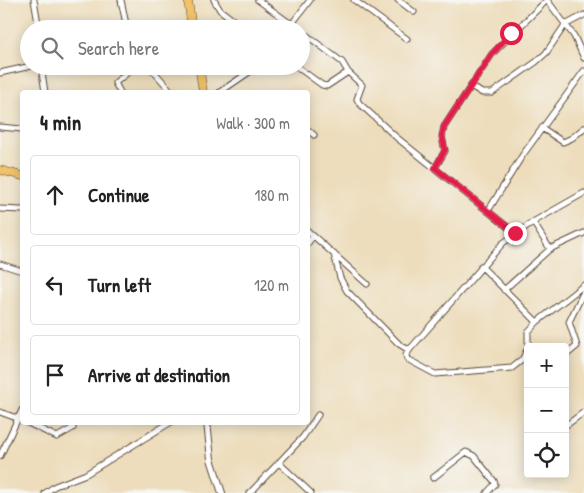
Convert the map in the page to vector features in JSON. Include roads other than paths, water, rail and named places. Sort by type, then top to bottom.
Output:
[{"type":"highway","points":[[188,0],[191,20]]},
{"type":"highway","points":[[200,75],[203,90]]},
{"type":"highway","points":[[0,170],[20,175]]},
{"type":"street","points":[[34,0],[37,20]]},
{"type":"street","points":[[121,0],[125,20]]},
{"type":"street","points":[[214,0],[220,10],[233,20]]},
{"type":"street","points":[[258,0],[283,20]]},
{"type":"street","points":[[295,20],[310,0]]},
{"type":"street","points":[[354,0],[407,39]]},
{"type":"street","points":[[398,0],[414,12]]},
{"type":"street","points":[[435,168],[445,150],[442,136],[444,127],[471,86],[502,42],[547,0],[574,36],[584,58]]},
{"type":"street","points":[[471,86],[482,93],[492,93],[541,58],[565,25],[584,15]]},
{"type":"street","points":[[310,38],[342,62],[348,72],[362,85],[357,100],[387,130],[515,233]]},
{"type":"street","points":[[0,73],[20,68]]},
{"type":"street","points":[[488,211],[542,128],[584,71]]},
{"type":"street","points":[[308,75],[322,85],[327,86],[348,72]]},
{"type":"street","points":[[42,75],[45,90]]},
{"type":"street","points":[[119,90],[115,83],[124,75]]},
{"type":"street","points":[[157,75],[170,90]]},
{"type":"street","points":[[223,90],[245,75]]},
{"type":"street","points":[[0,127],[20,129]]},
{"type":"street","points":[[542,128],[563,142],[572,138],[584,128]]},
{"type":"street","points":[[310,132],[314,135]]},
{"type":"street","points":[[524,356],[512,368],[446,374],[435,374],[411,363],[406,357],[411,348],[494,251],[515,233],[584,194]]},
{"type":"street","points":[[0,209],[20,210]]},
{"type":"street","points":[[533,222],[550,250]]},
{"type":"street","points":[[310,233],[367,284]]},
{"type":"street","points":[[504,290],[550,250],[584,233]]},
{"type":"street","points":[[310,240],[313,236]]},
{"type":"street","points":[[334,254],[340,278],[347,291],[399,344],[407,349],[411,348]]},
{"type":"street","points":[[0,264],[20,270]]},
{"type":"street","points":[[481,266],[538,322]]},
{"type":"street","points":[[528,343],[528,332],[584,285]]},
{"type":"street","points":[[569,353],[577,346],[569,322],[584,291]]},
{"type":"street","points":[[0,412],[20,420]]},
{"type":"street","points":[[569,423],[584,412]]},
{"type":"street","points":[[250,493],[303,437],[318,416]]},
{"type":"street","points":[[0,456],[20,422]]},
{"type":"street","points":[[32,425],[57,438],[73,428]]},
{"type":"street","points":[[45,493],[55,486],[95,469],[166,425]]},
{"type":"street","points":[[207,425],[211,459],[222,493]]},
{"type":"street","points":[[433,478],[466,452],[474,456],[494,482],[495,484],[487,493]]},
{"type":"street","points":[[279,463],[311,493]]}]
